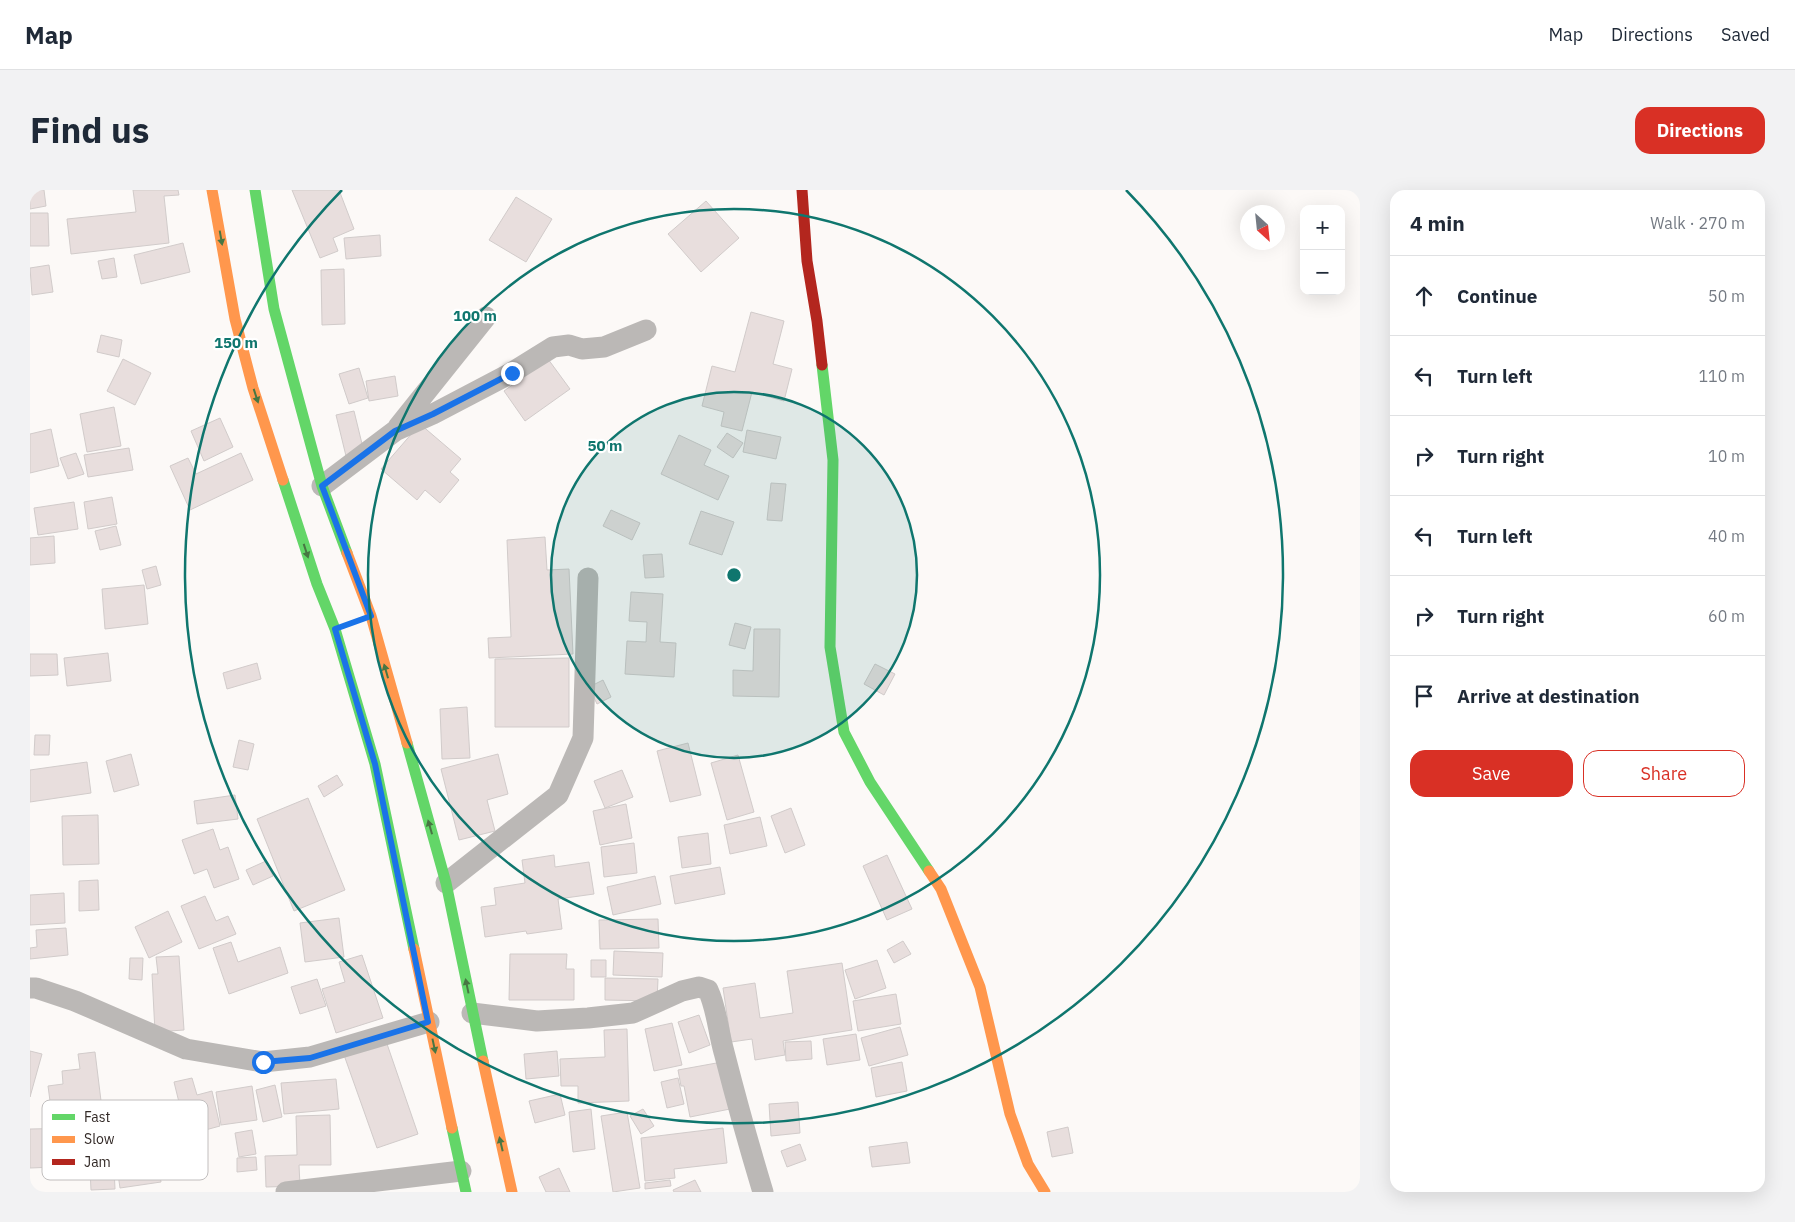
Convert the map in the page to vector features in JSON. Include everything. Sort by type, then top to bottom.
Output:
[{"type":"street","points":[[212,190],[235,319],[253,388],[317,584],[340,627],[375,764],[428,1022],[466,1192]]},
{"type":"street","points":[[255,190],[274,309],[322,486],[366,618],[446,883],[472,1013],[512,1192]]},
{"type":"street","points":[[802,190],[808,261],[833,460],[830,646],[844,732],[870,782],[941,889],[980,988],[1013,1122],[1028,1164],[1045,1192]]},
{"type":"street","points":[[395,431],[486,317]]},
{"type":"street","points":[[322,486],[395,431],[433,414],[512,373],[553,348],[569,346],[582,349],[604,347],[646,330]]},
{"type":"street","points":[[446,883],[558,795],[583,738],[588,578]]},
{"type":"street","points":[[472,1013],[537,1022],[606,1016],[633,1013],[682,992],[699,987],[708,990],[713,1002],[720,1039],[747,1142],[763,1192]]},
{"type":"street","points":[[30,988],[36,988],[75,1001],[186,1049],[263,1062],[310,1058],[428,1022]]},
{"type":"street","points":[[286,1192],[461,1171]]},
{"type":"building","points":[[30,190],[44,190],[46,206],[30,209]]},
{"type":"building","points":[[133,190],[178,190],[179,195],[164,196],[169,243],[71,254],[67,219],[136,212]]},
{"type":"building","points":[[292,190],[339,190],[354,229],[333,238],[338,251],[320,258]]},
{"type":"building","points":[[516,197],[552,219],[526,262],[489,240]]},
{"type":"building","points":[[706,201],[739,238],[701,272],[668,234]]},
{"type":"building","points":[[30,213],[48,213],[49,246],[30,246]]},
{"type":"building","points":[[380,235],[381,256],[346,259],[344,238]]},
{"type":"building","points":[[183,243],[190,272],[141,284],[134,255]]},
{"type":"building","points":[[114,258],[117,277],[102,279],[98,261]]},
{"type":"building","points":[[49,265],[53,292],[32,295],[30,268]]},
{"type":"building","points":[[344,269],[345,324],[322,325],[321,270]]},
{"type":"building","points":[[751,312],[784,321],[773,364],[792,369],[784,401],[752,392],[742,431],[721,426],[724,412],[702,406],[712,366],[735,372]]},
{"type":"building","points":[[101,335],[122,340],[119,357],[97,352]]},
{"type":"building","points":[[123,359],[151,373],[135,405],[107,391]]},
{"type":"building","points":[[548,359],[570,389],[525,421],[504,391]]},
{"type":"building","points":[[359,368],[368,398],[349,404],[339,374]]},
{"type":"building","points":[[395,376],[398,396],[369,401],[366,381]]},
{"type":"building","points":[[114,407],[121,446],[87,452],[80,414]]},
{"type":"building","points":[[354,411],[364,452],[346,456],[336,415]]},
{"type":"building","points":[[220,418],[233,447],[204,461],[191,431]]},
{"type":"building","points":[[420,424],[461,459],[450,472],[459,480],[440,503],[425,490],[417,500],[381,469]]},
{"type":"building","points":[[51,429],[59,466],[30,473],[30,434]]},
{"type":"building","points":[[747,430],[781,437],[776,459],[743,452]]},
{"type":"building","points":[[727,433],[743,443],[733,458],[717,447]]},
{"type":"building","points":[[679,435],[711,450],[704,465],[729,476],[718,500],[661,474]]},
{"type":"building","points":[[129,448],[133,470],[88,477],[84,455]]},
{"type":"building","points":[[76,453],[84,474],[68,479],[60,458]]},
{"type":"building","points":[[241,453],[253,480],[190,510],[170,466],[188,458],[196,474]]},
{"type":"building","points":[[771,483],[786,484],[782,521],[767,520]]},
{"type":"building","points":[[112,497],[117,524],[88,529],[84,502]]},
{"type":"building","points":[[74,502],[78,529],[38,535],[34,508]]},
{"type":"building","points":[[611,510],[640,523],[632,540],[603,526]]},
{"type":"building","points":[[701,511],[734,522],[722,555],[689,544]]},
{"type":"building","points":[[116,526],[121,545],[100,550],[95,531]]},
{"type":"building","points":[[54,536],[55,563],[30,565],[30,538]]},
{"type":"building","points":[[545,537],[547,570],[569,569],[573,654],[489,658],[488,638],[511,637],[507,540]]},
{"type":"building","points":[[662,554],[664,577],[645,578],[643,555]]},
{"type":"building","points":[[156,566],[161,585],[147,589],[142,570]]},
{"type":"building","points":[[144,585],[148,624],[105,629],[102,589]]},
{"type":"building","points":[[631,592],[663,594],[660,642],[676,643],[674,677],[625,674],[627,641],[646,642],[647,622],[629,621]]},
{"type":"building","points":[[735,623],[751,627],[745,649],[729,645]]},
{"type":"building","points":[[754,629],[780,629],[779,697],[733,696],[733,670],[753,671]]},
{"type":"building","points":[[108,653],[111,681],[67,686],[64,658]]},
{"type":"building","points":[[30,654],[57,654],[58,675],[30,676]]},
{"type":"building","points":[[569,658],[569,727],[495,727],[495,659]]},
{"type":"building","points":[[257,663],[261,679],[227,689],[223,673]]},
{"type":"building","points":[[875,664],[895,674],[884,695],[864,684]]},
{"type":"building","points":[[603,680],[611,697],[597,704],[589,687]]},
{"type":"building","points":[[467,707],[470,758],[442,759],[440,709]]},
{"type":"building","points":[[35,735],[50,735],[49,755],[34,755]]},
{"type":"building","points":[[239,740],[254,744],[248,770],[233,767]]},
{"type":"building","points":[[688,743],[701,795],[670,802],[657,751]]},
{"type":"building","points":[[131,754],[139,785],[114,792],[106,761]]},
{"type":"building","points":[[498,754],[508,794],[487,800],[495,831],[459,840],[441,769]]},
{"type":"building","points":[[738,755],[754,812],[727,820],[711,763]]},
{"type":"building","points":[[87,762],[91,793],[30,802],[30,770]]},
{"type":"building","points":[[622,770],[633,797],[605,808],[594,781]]},
{"type":"building","points":[[337,775],[343,785],[324,797],[318,786]]},
{"type":"building","points":[[235,795],[238,819],[197,824],[194,801]]},
{"type":"building","points":[[308,798],[345,890],[294,911],[257,819]]},
{"type":"building","points":[[626,804],[632,838],[600,845],[593,811]]},
{"type":"building","points":[[791,808],[805,845],[785,853],[771,816]]},
{"type":"building","points":[[98,815],[99,864],[63,865],[62,816]]},
{"type":"building","points":[[760,817],[767,846],[730,854],[724,825]]},
{"type":"building","points":[[213,829],[220,850],[228,847],[239,879],[214,888],[207,869],[194,874],[182,840]]},
{"type":"building","points":[[708,833],[711,864],[682,868],[678,837]]},
{"type":"building","points":[[634,843],[637,873],[604,877],[601,847]]},
{"type":"building","points":[[554,855],[555,867],[589,862],[594,894],[558,899],[562,929],[527,934],[526,931],[485,937],[481,907],[496,905],[494,888],[525,883],[522,860]]},
{"type":"building","points":[[887,855],[912,909],[887,920],[863,866]]},
{"type":"building","points":[[266,861],[273,876],[253,885],[246,870]]},
{"type":"building","points":[[720,867],[725,894],[675,904],[670,876]]},
{"type":"building","points":[[655,876],[661,904],[613,915],[607,887]]},
{"type":"building","points":[[98,880],[99,910],[79,911],[79,881]]},
{"type":"building","points":[[64,893],[65,923],[30,925],[30,895]]},
{"type":"building","points":[[205,896],[216,921],[228,916],[236,934],[199,949],[181,906]]},
{"type":"building","points":[[168,911],[182,942],[149,958],[135,927]]},
{"type":"building","points":[[339,918],[344,957],[305,962],[300,923]]},
{"type":"building","points":[[658,919],[659,948],[600,949],[599,920]]},
{"type":"building","points":[[66,928],[68,955],[30,959],[30,948],[37,947],[36,930]]},
{"type":"building","points":[[903,941],[911,954],[894,963],[887,950]]},
{"type":"building","points":[[231,942],[238,962],[280,947],[288,973],[229,994],[213,948]]},
{"type":"building","points":[[614,951],[663,953],[662,977],[613,975]]},
{"type":"building","points":[[510,954],[567,954],[566,969],[574,969],[574,1000],[509,1000]]},
{"type":"building","points":[[362,955],[383,1018],[336,1033],[322,989],[345,982],[339,962]]},
{"type":"building","points":[[179,956],[184,1030],[155,1032],[152,974],[158,974],[156,957]]},
{"type":"building","points":[[130,958],[143,958],[142,980],[129,979]]},
{"type":"building","points":[[591,960],[606,960],[606,977],[591,977]]},
{"type":"building","points":[[877,960],[886,988],[855,999],[845,970]]},
{"type":"building","points":[[842,963],[852,1030],[783,1041],[785,1055],[755,1060],[752,1039],[731,1042],[723,988],[755,983],[760,1018],[793,1013],[787,971]]},
{"type":"building","points":[[605,978],[658,979],[657,1001],[605,1000]]},
{"type":"building","points":[[317,979],[326,1006],[300,1014],[291,987]]},
{"type":"building","points":[[896,994],[901,1024],[858,1031],[853,1001]]},
{"type":"building","points":[[699,1015],[710,1045],[689,1053],[678,1022]]},
{"type":"building","points":[[672,1023],[682,1065],[654,1071],[645,1029]]},
{"type":"building","points":[[900,1027],[908,1055],[869,1066],[861,1038]]},
{"type":"building","points":[[627,1029],[629,1101],[578,1103],[578,1086],[561,1086],[560,1059],[605,1057],[604,1030]]},
{"type":"building","points":[[856,1034],[860,1060],[827,1065],[823,1039]]},
{"type":"building","points":[[386,1041],[418,1134],[377,1148],[344,1055]]},
{"type":"building","points":[[811,1041],[812,1059],[786,1061],[785,1042]]},
{"type":"building","points":[[30,1051],[42,1054],[30,1097]]},
{"type":"building","points":[[557,1051],[559,1076],[526,1079],[524,1054]]},
{"type":"building","points":[[95,1052],[101,1100],[50,1100],[48,1086],[63,1084],[62,1071],[80,1069],[78,1054]]},
{"type":"building","points":[[722,1062],[730,1109],[690,1117],[684,1086],[681,1086],[678,1070]]},
{"type":"building","points":[[902,1062],[907,1091],[876,1097],[871,1068]]},
{"type":"building","points":[[192,1078],[197,1095],[212,1091],[220,1126],[208,1129],[208,1100],[178,1100],[174,1082]]},
{"type":"building","points":[[678,1078],[684,1104],[667,1108],[661,1082]]},
{"type":"building","points":[[336,1079],[339,1109],[284,1114],[281,1083]]},
{"type":"building","points":[[275,1085],[282,1117],[263,1122],[256,1090]]},
{"type":"building","points":[[252,1086],[257,1120],[221,1125],[216,1092]]},
{"type":"building","points":[[560,1094],[565,1115],[535,1123],[529,1101]]},
{"type":"building","points":[[798,1102],[800,1133],[771,1136],[769,1104]]},
{"type":"building","points":[[591,1109],[595,1149],[573,1152],[569,1112]]},
{"type":"building","points":[[643,1109],[654,1126],[641,1134],[630,1116]]},
{"type":"building","points":[[627,1112],[640,1188],[613,1192],[601,1116]]},
{"type":"building","points":[[330,1115],[331,1165],[299,1165],[300,1186],[266,1187],[265,1156],[297,1155],[296,1116]]},
{"type":"building","points":[[1068,1127],[1073,1153],[1052,1157],[1047,1132]]},
{"type":"building","points":[[723,1128],[727,1163],[674,1169],[675,1178],[645,1181],[641,1138]]},
{"type":"building","points":[[30,1129],[42,1129],[42,1168],[30,1168]]},
{"type":"building","points":[[252,1130],[256,1154],[239,1157],[235,1133]]},
{"type":"building","points":[[907,1142],[910,1163],[872,1167],[869,1147]]},
{"type":"building","points":[[800,1144],[806,1160],[787,1167],[781,1151]]},
{"type":"building","points":[[256,1157],[257,1170],[237,1172],[237,1158]]},
{"type":"building","points":[[559,1168],[570,1192],[546,1192],[539,1177]]},
{"type":"building","points":[[91,1180],[115,1180],[115,1189],[91,1190]]},
{"type":"building","points":[[119,1180],[161,1180],[161,1182],[120,1188]]},
{"type":"building","points":[[670,1180],[671,1186],[645,1189],[645,1183]]},
{"type":"building","points":[[695,1180],[701,1192],[674,1192],[673,1190]]},
{"type":"traffic: fast","points":[[255,190],[274,309],[322,486],[347,553]]},
{"type":"traffic: fast","points":[[822,365],[833,460],[830,647],[844,732],[870,782],[929,871]]},
{"type":"traffic: fast","points":[[283,480],[317,584],[335,629],[375,764],[414,949]]},
{"type":"traffic: fast","points":[[407,743],[446,883],[483,1061]]},
{"type":"traffic: fast","points":[[452,1128],[466,1192]]},
{"type":"traffic: slow","points":[[212,190],[235,319],[253,388],[283,480]]},
{"type":"traffic: slow","points":[[347,553],[371,616],[407,743]]},
{"type":"traffic: slow","points":[[929,871],[941,889],[980,987],[1010,1114],[1028,1164],[1045,1192]]},
{"type":"traffic: slow","points":[[414,949],[452,1128]]},
{"type":"traffic: slow","points":[[483,1061],[512,1192]]},
{"type":"traffic: jam","points":[[802,190],[807,261],[822,365]]},
{"type":"route","points":[[263,1062],[310,1058],[428,1022],[375,764],[335,629],[371,616],[322,486],[395,431],[433,414],[512,373]]}]
